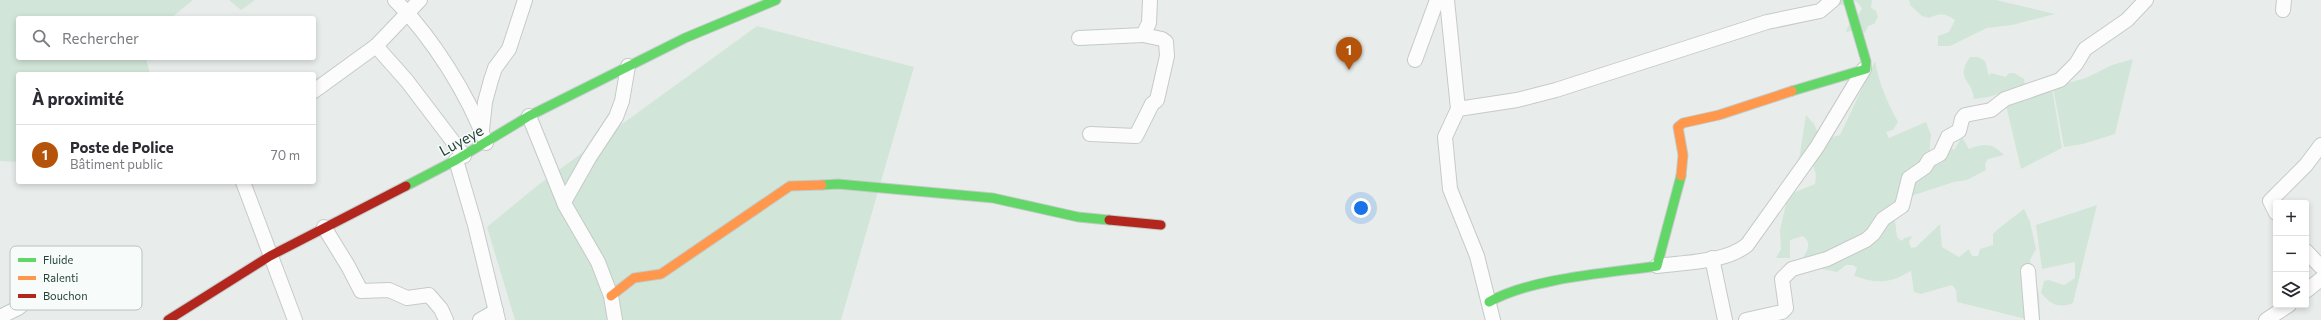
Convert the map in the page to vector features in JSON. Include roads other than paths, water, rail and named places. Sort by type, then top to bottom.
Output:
[{"type":"street","points":[[394,0],[408,13],[463,90],[484,138]]},
{"type":"street","points":[[316,90],[376,46],[420,0]]},
{"type":"street","points":[[484,138],[484,102],[490,80],[495,68],[509,49],[525,0]]},
{"type":"street","name":"Luyeye","points":[[168,320],[187,314],[270,256],[460,158],[484,138],[685,38],[776,0]]},
{"type":"street","points":[[1142,35],[1149,23],[1150,0]]},
{"type":"street","points":[[1415,60],[1437,0]]},
{"type":"street","points":[[1447,0],[1458,109],[1445,137],[1450,189],[1477,256],[1493,320]]},
{"type":"street","points":[[1458,109],[1517,100],[1556,90],[1767,22],[1820,11],[1833,0]]},
{"type":"street","points":[[1489,302],[1501,295],[1558,280],[1734,254],[1748,245],[1809,159],[1864,70],[1866,61],[1848,0]]},
{"type":"street","points":[[1746,320],[1782,312],[1786,308],[1782,279],[1792,269],[1827,259],[1866,240],[1873,234],[1883,219],[1902,206],[1909,178],[1925,166],[1929,160],[1940,154],[1948,137],[1959,131],[1962,119],[1965,115],[1991,110],[2005,99],[2060,80],[2076,64],[2085,49],[2127,20],[2146,0]]},
{"type":"street","points":[[1079,38],[1142,35],[1162,39],[1166,42],[1167,56],[1157,100],[1152,104],[1136,136],[1090,134]]},
{"type":"street","points":[[376,46],[407,81],[460,158],[497,315],[480,320]]},
{"type":"street","points":[[564,202],[589,158],[616,117],[622,101],[628,66]]},
{"type":"street","points":[[1657,266],[1682,172],[1683,155],[1677,130],[1680,125],[1864,70]]},
{"type":"street","points":[[529,116],[564,202],[598,262],[611,296],[615,320]]},
{"type":"street","points":[[2273,206],[2270,200],[2306,165],[2321,145]]},
{"type":"street","points":[[244,184],[295,320]]},
{"type":"street","points":[[611,296],[634,278],[662,274],[790,186],[838,184],[993,198],[1078,218],[1161,225]]},
{"type":"street","points":[[324,227],[348,266],[361,291],[390,290],[407,298],[430,295],[441,309],[446,320]]},
{"type":"street","points":[[2309,253],[2321,267]]},
{"type":"street","points":[[1712,258],[1725,320]]},
{"type":"street","points":[[2028,271],[2032,320]]},
{"type":"street","points":[[2309,289],[2321,279]]},
{"type":"street","points":[[2266,320],[2284,308]]},
{"type":"street","points":[[0,317],[14,310]]},
{"type":"place","name":"Poste de Police","points":[[1349,70]]}]
